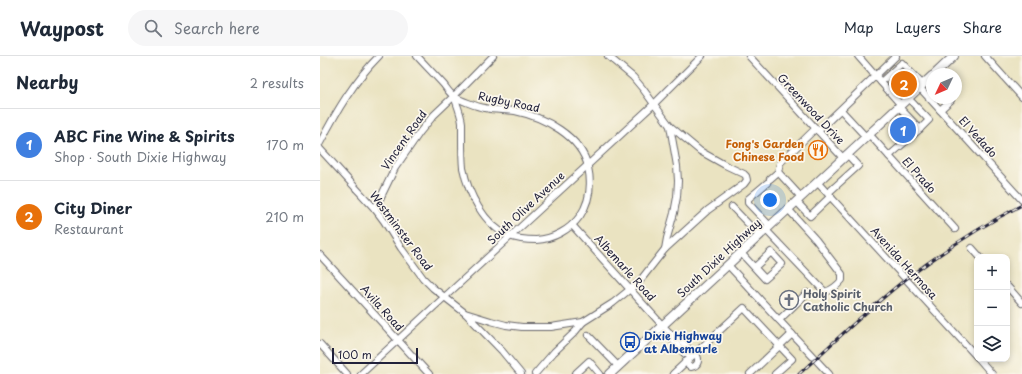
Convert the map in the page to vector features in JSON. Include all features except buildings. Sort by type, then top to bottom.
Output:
[{"type":"main road","points":[[941,68],[954,56]]},
{"type":"main road","name":"South Dixie Highway","points":[[610,374],[926,81]]},
{"type":"street","points":[[320,143],[336,112],[361,76],[379,56]]},
{"type":"street","points":[[417,56],[454,96],[462,123],[462,160],[469,190],[482,212],[491,223],[501,231],[510,236],[527,240],[545,239],[572,225],[583,211],[589,194],[590,177],[588,164]]},
{"type":"street","name":"Vincent Road","points":[[375,209],[395,168],[406,151],[434,115],[493,56]]},
{"type":"street","points":[[608,56],[633,77],[670,126],[678,181],[677,197],[665,249]]},
{"type":"street","name":"South Olive Avenue","points":[[361,374],[654,104],[702,56]]},
{"type":"street","name":"Greenwood Drive","points":[[749,56],[816,130],[858,166],[829,195]]},
{"type":"street","points":[[858,56],[920,129]]},
{"type":"street","points":[[788,209],[816,240],[842,274],[842,280],[832,290],[825,292],[765,230],[748,204],[748,199],[778,172],[780,163],[840,110],[896,56]]},
{"type":"street","points":[[989,58],[1022,97]]},
{"type":"street","name":"El Vedado","points":[[881,82],[902,63],[940,110],[1022,200]]},
{"type":"street","name":"Rugby Road","points":[[454,96],[485,109],[514,110],[540,118],[552,124],[563,131],[578,146],[588,164]]},
{"type":"street","points":[[889,156],[928,120],[908,98]]},
{"type":"street","points":[[940,110],[947,104]]},
{"type":"street","name":"El Prado","points":[[840,110],[889,156],[955,229]]},
{"type":"street","name":"Westminster Road","points":[[320,149],[375,209],[412,263],[433,288],[444,297],[465,312],[491,321],[522,326],[551,327],[583,322],[613,303],[643,277],[665,249],[708,210],[744,184],[747,180],[744,174],[700,151],[670,126]]},
{"type":"street","points":[[778,172],[810,216],[829,195]]},
{"type":"street","name":"Avenida Hermosa","points":[[817,182],[974,354]]},
{"type":"street","points":[[732,207],[765,230]]},
{"type":"street","name":"Albemarle Road","points":[[572,225],[670,334],[670,338],[685,354],[692,354]]},
{"type":"street","points":[[972,248],[977,254]]},
{"type":"street","points":[[741,252],[754,267],[765,279],[782,264],[771,252],[754,267]]},
{"type":"street","name":"Avila Road","points":[[320,254],[429,374]]},
{"type":"street","points":[[728,265],[829,374]]},
{"type":"street","points":[[1010,289],[1022,303]]},
{"type":"street","points":[[779,320],[807,293]]},
{"type":"street","points":[[672,374],[692,354],[744,308],[792,359],[775,374]]},
{"type":"street","points":[[465,312],[502,351],[521,374]]},
{"type":"street","points":[[535,374],[583,322]]},
{"type":"street","points":[[588,334],[618,366]]},
{"type":"street","points":[[750,374],[792,334]]},
{"type":"street","points":[[320,344],[347,374]]},
{"type":"street","points":[[577,374],[576,373],[589,362],[600,374]]},
{"type":"street","name":"Avenida Hermosa","points":[[982,362],[992,374]]},
{"type":"railway","points":[[799,374],[865,313],[906,279],[962,239],[1022,205]]},
{"type":"place","name":"City Diner","points":[[904,84]]},
{"type":"place","name":"ABC Fine Wine & Spirits","points":[[903,130]]},
{"type":"place","name":"Fong's Garden Chinese Food","points":[[818,150]]},
{"type":"place","name":"Holy Spirit Catholic Church","points":[[789,300]]},
{"type":"place","name":"Dixie Highway at Albemarle","points":[[630,342]]}]
